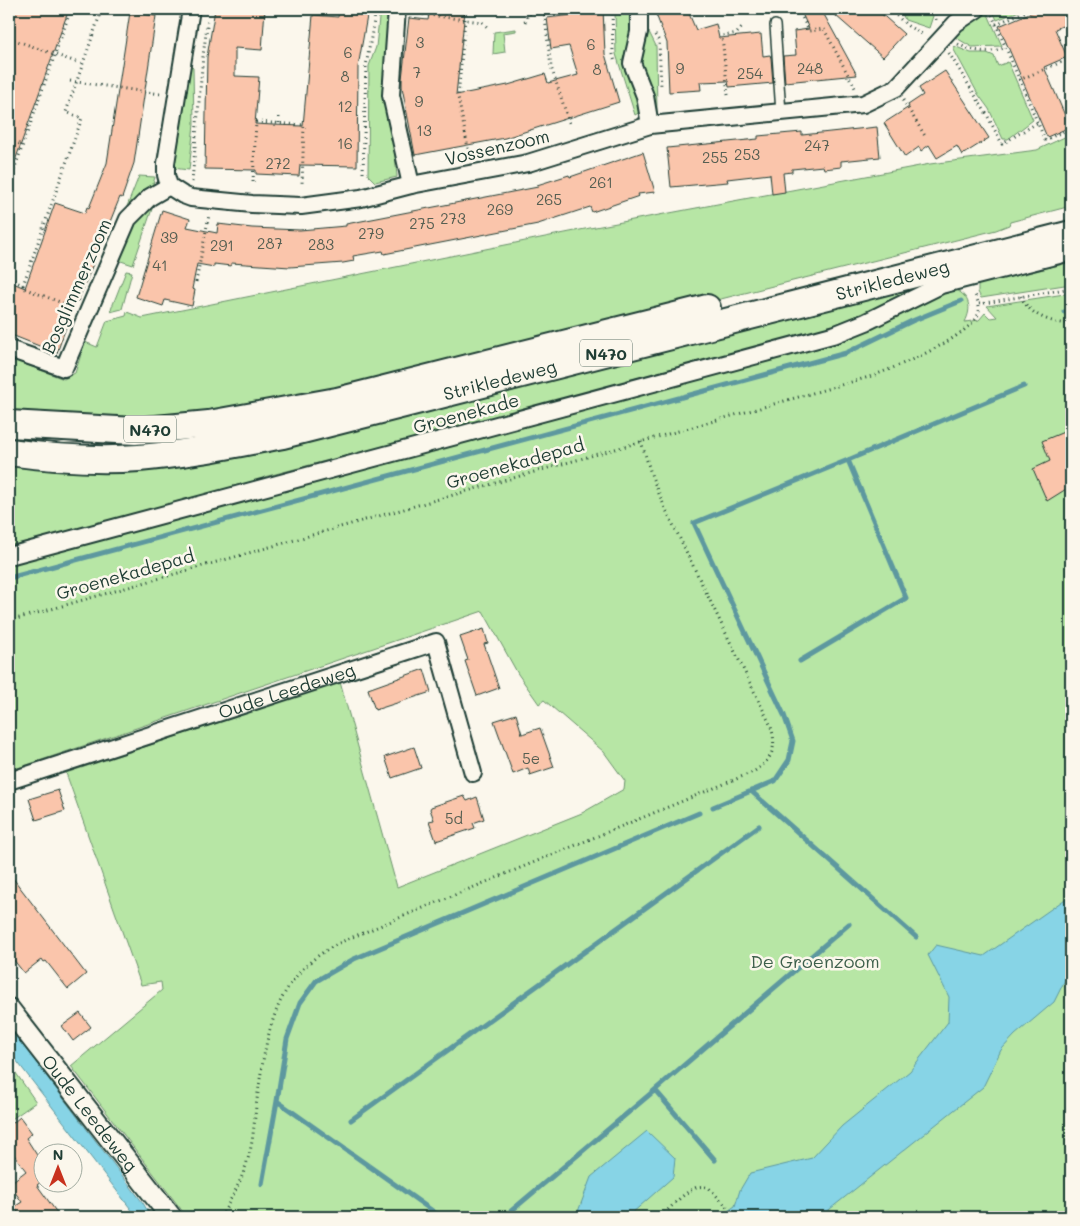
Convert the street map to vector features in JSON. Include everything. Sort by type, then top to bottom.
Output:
[{"type":"main road","name":"Strikledeweg","points":[[9,424],[135,431],[210,424],[291,410],[337,401],[1071,217]]},
{"type":"main road","name":"Strikledeweg","points":[[9,452],[57,459],[138,458],[208,449],[283,435],[1071,234]]},
{"type":"street","points":[[169,186],[166,175],[166,163],[191,9]]},
{"type":"street","points":[[639,9],[640,32],[632,63],[645,96],[650,125]]},
{"type":"street","name":"Vossenzoom","points":[[169,186],[191,198],[301,206],[360,198],[411,185],[528,163],[650,125],[863,104],[896,88],[956,23],[977,9]]},
{"type":"street","points":[[397,10],[390,95],[411,185]]},
{"type":"street","name":"Bosglimmerzoom","points":[[9,349],[64,368],[128,219],[150,197],[169,186]]},
{"type":"street","name":"Groenekade","points":[[9,556],[836,334],[866,322],[942,285],[1071,252]]},
{"type":"street","name":"Oude Leedeweg","points":[[9,781],[436,642],[473,773]]},
{"type":"street","name":"Oude Leedeweg","points":[[9,1009],[171,1217]]},
{"type":"lane","points":[[775,25],[781,113]]},
{"type":"path","points":[[9,184],[71,9]]},
{"type":"path","points":[[23,285],[82,118],[66,112],[102,9]]},
{"type":"path","points":[[363,172],[366,66],[376,9]]},
{"type":"path","points":[[524,22],[528,14],[551,9]]},
{"type":"path","points":[[798,9],[809,31],[824,29],[863,104]]},
{"type":"path","points":[[889,9],[908,26],[938,41],[951,54],[1002,144],[1037,123]]},
{"type":"path","points":[[989,9],[1045,140],[1071,128]]},
{"type":"path","points":[[996,24],[1031,9]]},
{"type":"path","points":[[1060,9],[1071,35]]},
{"type":"path","points":[[397,10],[482,22],[487,27]]},
{"type":"path","points":[[544,10],[551,68],[570,125]]},
{"type":"path","points":[[191,198],[208,18]]},
{"type":"path","points":[[465,20],[458,97],[469,153]]},
{"type":"path","points":[[728,95],[722,36],[737,33],[743,26]]},
{"type":"path","points":[[654,33],[659,41],[661,91]]},
{"type":"path","points":[[9,38],[76,62]]},
{"type":"path","points":[[1019,80],[1071,58]]},
{"type":"path","points":[[70,81],[177,97]]},
{"type":"path","points":[[896,88],[926,136]]},
{"type":"path","points":[[279,114],[279,123]]},
{"type":"path","points":[[252,182],[256,122],[304,125],[302,184]]},
{"type":"path","points":[[9,140],[22,145]]},
{"type":"path","points":[[196,282],[212,200]]},
{"type":"path","points":[[969,278],[979,304],[1071,288]]},
{"type":"path","points":[[9,279],[23,285],[23,288],[88,312]]},
{"type":"path","points":[[1021,296],[1024,304],[1042,317],[1060,323],[1071,324]]},
{"type":"path","name":"Groenekadepad","points":[[9,621],[869,377],[895,368],[966,329],[976,318],[979,304]]},
{"type":"path","points":[[222,1217],[247,1163],[269,1034],[276,1010],[284,992],[313,959],[328,947],[341,941],[753,772],[768,761],[774,744],[774,735],[770,724],[665,508],[652,477],[641,442]]},
{"type":"path","points":[[661,1217],[689,1191],[696,1187],[709,1188],[737,1217]]},
{"type":"green space","points":[[380,9],[393,9],[391,47],[384,73],[397,177],[375,182],[368,175],[369,66],[376,47]]},
{"type":"green space","points":[[615,9],[632,9],[642,111],[635,115],[616,54]]},
{"type":"green space","points":[[896,9],[930,9],[933,16],[929,28],[905,20],[902,13]]},
{"type":"green space","points":[[992,9],[1024,9],[997,20]]},
{"type":"green space","points":[[987,12],[1002,46],[972,47],[953,36],[974,17]]},
{"type":"green space","points":[[516,29],[516,31],[503,33],[505,52],[493,54],[494,32]]},
{"type":"green space","points":[[649,32],[656,46],[657,113],[653,112],[640,65],[643,36]]},
{"type":"green space","points":[[954,46],[971,53],[987,53],[994,56],[998,66],[1008,62],[1033,120],[1008,139],[1003,139],[989,109],[978,94],[954,50]]},
{"type":"green space","points":[[189,64],[193,68],[194,124],[189,170],[172,168]]},
{"type":"green space","points":[[1071,134],[1071,206],[1010,222],[1009,225],[996,230],[390,382],[228,411],[105,420],[9,413],[9,370],[11,370],[14,360],[64,379],[75,373],[85,342],[97,347],[107,321],[126,316],[127,312],[142,318],[590,228],[930,164],[1037,150]]},
{"type":"green space","points":[[139,176],[155,177],[151,191],[126,209]]},
{"type":"green space","points":[[153,206],[133,265],[118,260],[134,221]]},
{"type":"green space","points":[[1013,253],[832,328],[625,381],[625,384],[349,457],[348,455],[264,477],[261,481],[9,549],[9,463],[192,463],[278,450],[358,421],[647,348],[709,340],[762,327],[803,308]]},
{"type":"green space","points":[[1071,262],[1071,284],[981,298],[978,292],[978,285],[981,282],[1023,272],[1024,274]]},
{"type":"green space","points":[[126,271],[132,272],[122,309],[110,312]]},
{"type":"green space","name":"De Groenzoom","points":[[955,289],[967,299],[969,308],[965,322],[979,320],[985,313],[990,318],[997,317],[987,306],[1071,293],[1071,1217],[187,1217],[71,1066],[162,990],[161,982],[141,985],[66,773],[340,682],[397,887],[582,813],[624,789],[625,781],[604,752],[544,700],[539,704],[518,674],[483,611],[9,771],[9,562],[831,341],[931,296]]},
{"type":"green space","points":[[9,1063],[36,1102],[9,1121]]},
{"type":"water","points":[[1071,895],[1071,968],[1054,1002],[1015,1035],[1001,1050],[983,1087],[820,1217],[719,1217],[735,1206],[740,1190],[750,1173],[812,1158],[842,1126],[910,1071],[948,1022],[949,997],[928,955],[936,945],[984,956]]},
{"type":"water","points":[[9,1027],[153,1217],[137,1217],[9,1051]]},
{"type":"water","points":[[647,1131],[675,1158],[673,1177],[626,1217],[576,1217],[591,1177]]},
{"type":"building","points":[[16,9],[69,9],[11,172],[9,172],[9,31]]},
{"type":"building","points":[[215,9],[265,9],[262,50],[235,48],[235,76],[259,77],[255,124],[273,125],[303,126],[313,15],[338,17],[339,11],[367,16],[358,67],[357,166],[300,165],[299,176],[256,174],[256,170],[205,169],[207,57]]},
{"type":"building","points":[[430,9],[465,11],[456,95],[508,85],[545,74],[548,83],[578,75],[569,46],[551,49],[547,18],[572,15],[572,9],[603,9],[605,54],[619,102],[505,138],[415,155],[402,79],[409,18],[428,20]]},
{"type":"building","points":[[654,9],[687,9],[696,30],[716,24],[719,38],[761,34],[763,56],[770,55],[771,58],[773,83],[729,87],[728,81],[700,82],[701,90],[669,92],[667,43]]},
{"type":"building","points":[[800,9],[821,9],[857,75],[785,82],[783,56],[796,55],[794,31],[809,29]]},
{"type":"building","points":[[828,9],[876,9],[904,34],[883,57]]},
{"type":"building","points":[[1039,9],[1071,9],[1071,18],[1063,21],[1065,25],[1055,29],[1067,57],[1044,67],[1070,127],[1047,137],[999,26]]},
{"type":"building","points":[[130,12],[156,16],[134,163],[122,198],[120,197],[78,301],[69,298],[60,325],[66,327],[57,353],[9,334],[9,295],[13,283],[25,288],[55,203],[85,213],[87,207],[89,208],[107,163]]},
{"type":"building","points":[[945,71],[989,138],[962,155],[957,146],[937,158],[929,145],[921,151],[919,147],[905,157],[884,123],[909,107],[908,105],[923,95],[919,88]]},
{"type":"building","points":[[877,127],[880,157],[841,161],[841,167],[824,169],[823,166],[792,169],[792,172],[783,173],[785,192],[772,194],[770,174],[727,179],[728,182],[671,187],[667,148],[758,139],[758,136],[802,132],[802,135]]},
{"type":"building","points":[[643,152],[655,192],[638,194],[639,196],[592,212],[590,207],[538,224],[384,254],[383,251],[353,256],[354,261],[343,263],[290,267],[231,263],[231,266],[214,264],[214,267],[197,264],[192,289],[195,290],[192,306],[165,300],[163,306],[136,297],[162,210],[190,219],[187,227],[217,233],[218,224],[252,228],[300,230],[346,226],[346,224],[538,187],[537,185],[569,175],[570,177]]},
{"type":"building","points":[[1071,429],[1071,486],[1047,501],[1033,469],[1050,461],[1042,441]]},
{"type":"building","points":[[484,629],[488,643],[484,644],[499,688],[477,696],[465,661],[468,660],[460,637]]},
{"type":"building","points":[[424,669],[431,692],[375,710],[368,689]]},
{"type":"building","points":[[516,714],[522,734],[540,728],[554,767],[530,775],[528,768],[513,774],[494,721]]},
{"type":"building","points":[[414,747],[421,768],[392,778],[385,757]]},
{"type":"building","points":[[58,790],[65,811],[36,820],[29,799]]},
{"type":"building","points":[[464,796],[467,801],[477,797],[484,819],[473,823],[475,828],[436,841],[429,821],[434,820],[431,807]]},
{"type":"building","points":[[9,873],[86,974],[68,989],[46,961],[44,962],[42,959],[24,973],[9,954]]},
{"type":"building","points":[[80,1013],[91,1027],[73,1041],[62,1026]]},
{"type":"building","points":[[20,1117],[32,1133],[26,1138],[32,1147],[32,1194],[43,1194],[60,1217],[21,1217],[14,1207],[22,1202],[9,1184],[26,1171],[9,1148],[9,1126]]},
{"type":"waterway","points":[[9,578],[846,353],[912,321],[961,301]]},
{"type":"waterway","points":[[1064,312],[1071,311]]},
{"type":"waterway","points":[[800,661],[906,598],[848,460],[1024,386]]},
{"type":"waterway","points":[[713,807],[775,781],[789,760],[793,741],[784,715],[694,523],[848,460]]},
{"type":"waterway","points":[[751,791],[916,937]]},
{"type":"waterway","points":[[262,1184],[287,1039],[300,1003],[316,981],[354,959],[699,813]]},
{"type":"waterway","points":[[351,1120],[759,826]]},
{"type":"waterway","points":[[504,1217],[849,924]]},
{"type":"waterway","points":[[655,1090],[715,1160]]},
{"type":"waterway","points":[[277,1101],[441,1217]]}]
